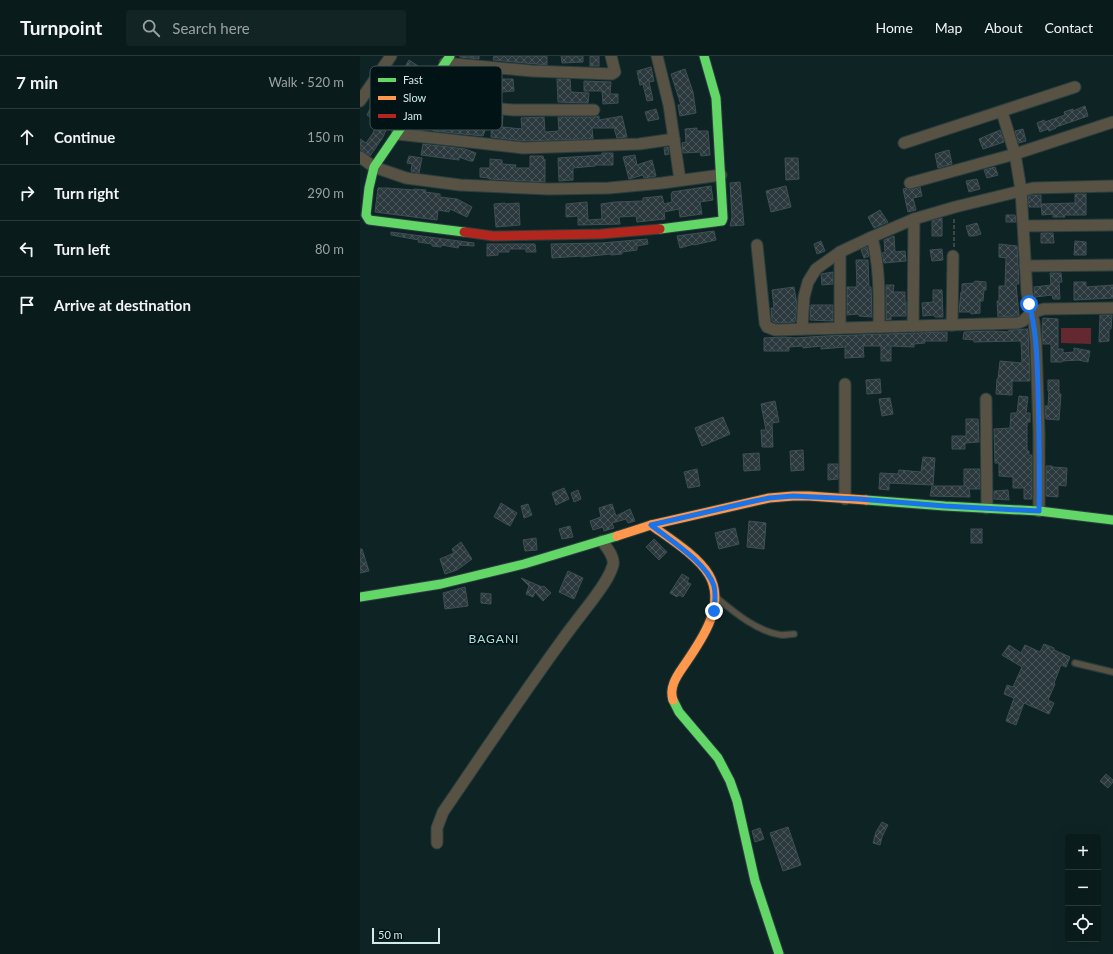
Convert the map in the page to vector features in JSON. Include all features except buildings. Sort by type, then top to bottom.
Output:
[{"type":"street","points":[[384,66],[391,56]]},
{"type":"street","points":[[502,67],[532,71],[612,74],[615,72],[611,56]]},
{"type":"street","points":[[657,56],[669,105],[680,180]]},
{"type":"street","points":[[400,130],[374,167],[369,188],[366,217],[369,220],[493,236],[601,234],[720,222],[723,218],[716,98],[704,56]]},
{"type":"street","points":[[448,60],[494,66]]},
{"type":"street","points":[[360,101],[370,86]]},
{"type":"street","points":[[904,143],[1075,87]]},
{"type":"street","points":[[502,109],[594,110]]},
{"type":"street","points":[[1002,112],[1015,154],[1021,190],[1027,293],[1032,313],[1036,343],[1039,433],[1039,511]]},
{"type":"street","points":[[910,183],[1015,154],[1113,122]]},
{"type":"street","points":[[397,134],[523,148],[640,144],[674,139]]},
{"type":"street","points":[[360,157],[374,167],[406,178],[460,185],[548,189],[609,188],[721,176]]},
{"type":"street","points":[[802,329],[804,297],[808,282],[816,269],[840,252],[872,237],[914,219],[1021,190],[1033,188],[1113,186]]},
{"type":"street","points":[[913,326],[914,219]]},
{"type":"street","points":[[1024,226],[1113,225]]},
{"type":"street","points":[[872,237],[876,252],[879,282],[879,327]]},
{"type":"street","points":[[756,245],[764,323],[767,327],[775,330],[1018,323],[1023,322],[1032,313],[1044,309],[1113,308]]},
{"type":"street","points":[[840,252],[840,328]]},
{"type":"street","points":[[952,325],[953,256]]},
{"type":"street","points":[[1025,266],[1113,265]]},
{"type":"street","points":[[845,384],[845,499]]},
{"type":"street","points":[[986,399],[987,508]]},
{"type":"street","points":[[360,597],[441,584],[524,564],[651,525],[769,498],[793,496],[1039,511],[1113,520]]},
{"type":"street","points":[[651,525],[700,564],[709,574],[714,585],[716,597],[714,611],[708,627],[698,645],[675,679],[672,688],[672,697],[681,714],[718,757],[726,770],[739,808],[758,892],[779,954]]},
{"type":"street","points":[[437,843],[437,828],[443,812],[513,708],[561,641],[598,593],[607,578],[611,570],[613,558],[602,541]]},
{"type":"lane","points":[[716,597],[734,613],[762,629],[783,635],[794,634]]},
{"type":"lane","points":[[1075,663],[1113,672]]},
{"type":"path","points":[[953,256],[955,207]]},
{"type":"shaded area","points":[[1061,328],[1091,328],[1091,344],[1061,343]]},
{"type":"traffic: fast","points":[[443,66],[450,56]]},
{"type":"traffic: fast","points":[[660,229],[722,221],[723,218],[716,98],[704,56]]},
{"type":"traffic: fast","points":[[399,130],[374,167],[369,188],[366,215],[369,220],[464,232]]},
{"type":"traffic: fast","points":[[866,500],[1039,511],[1113,520]]},
{"type":"traffic: fast","points":[[360,597],[441,584],[524,564],[617,536]]},
{"type":"traffic: fast","points":[[673,700],[679,712],[718,758],[730,781],[737,801],[755,881],[779,954]]},
{"type":"traffic: slow","points":[[617,536],[651,525],[769,498],[809,496],[866,500]]},
{"type":"traffic: slow","points":[[651,525],[691,554],[709,575],[714,587],[715,599],[709,623],[697,646],[676,679],[672,691],[673,700]]},
{"type":"traffic: jam","points":[[464,232],[493,236],[601,234],[660,229]]},
{"type":"district","name":"BAGANI","points":[[494,638]]},
{"type":"route","points":[[714,611],[716,597],[714,585],[709,574],[700,564],[651,525],[769,498],[793,496],[1039,511],[1040,470],[1036,343],[1034,322],[1029,304]]}]
